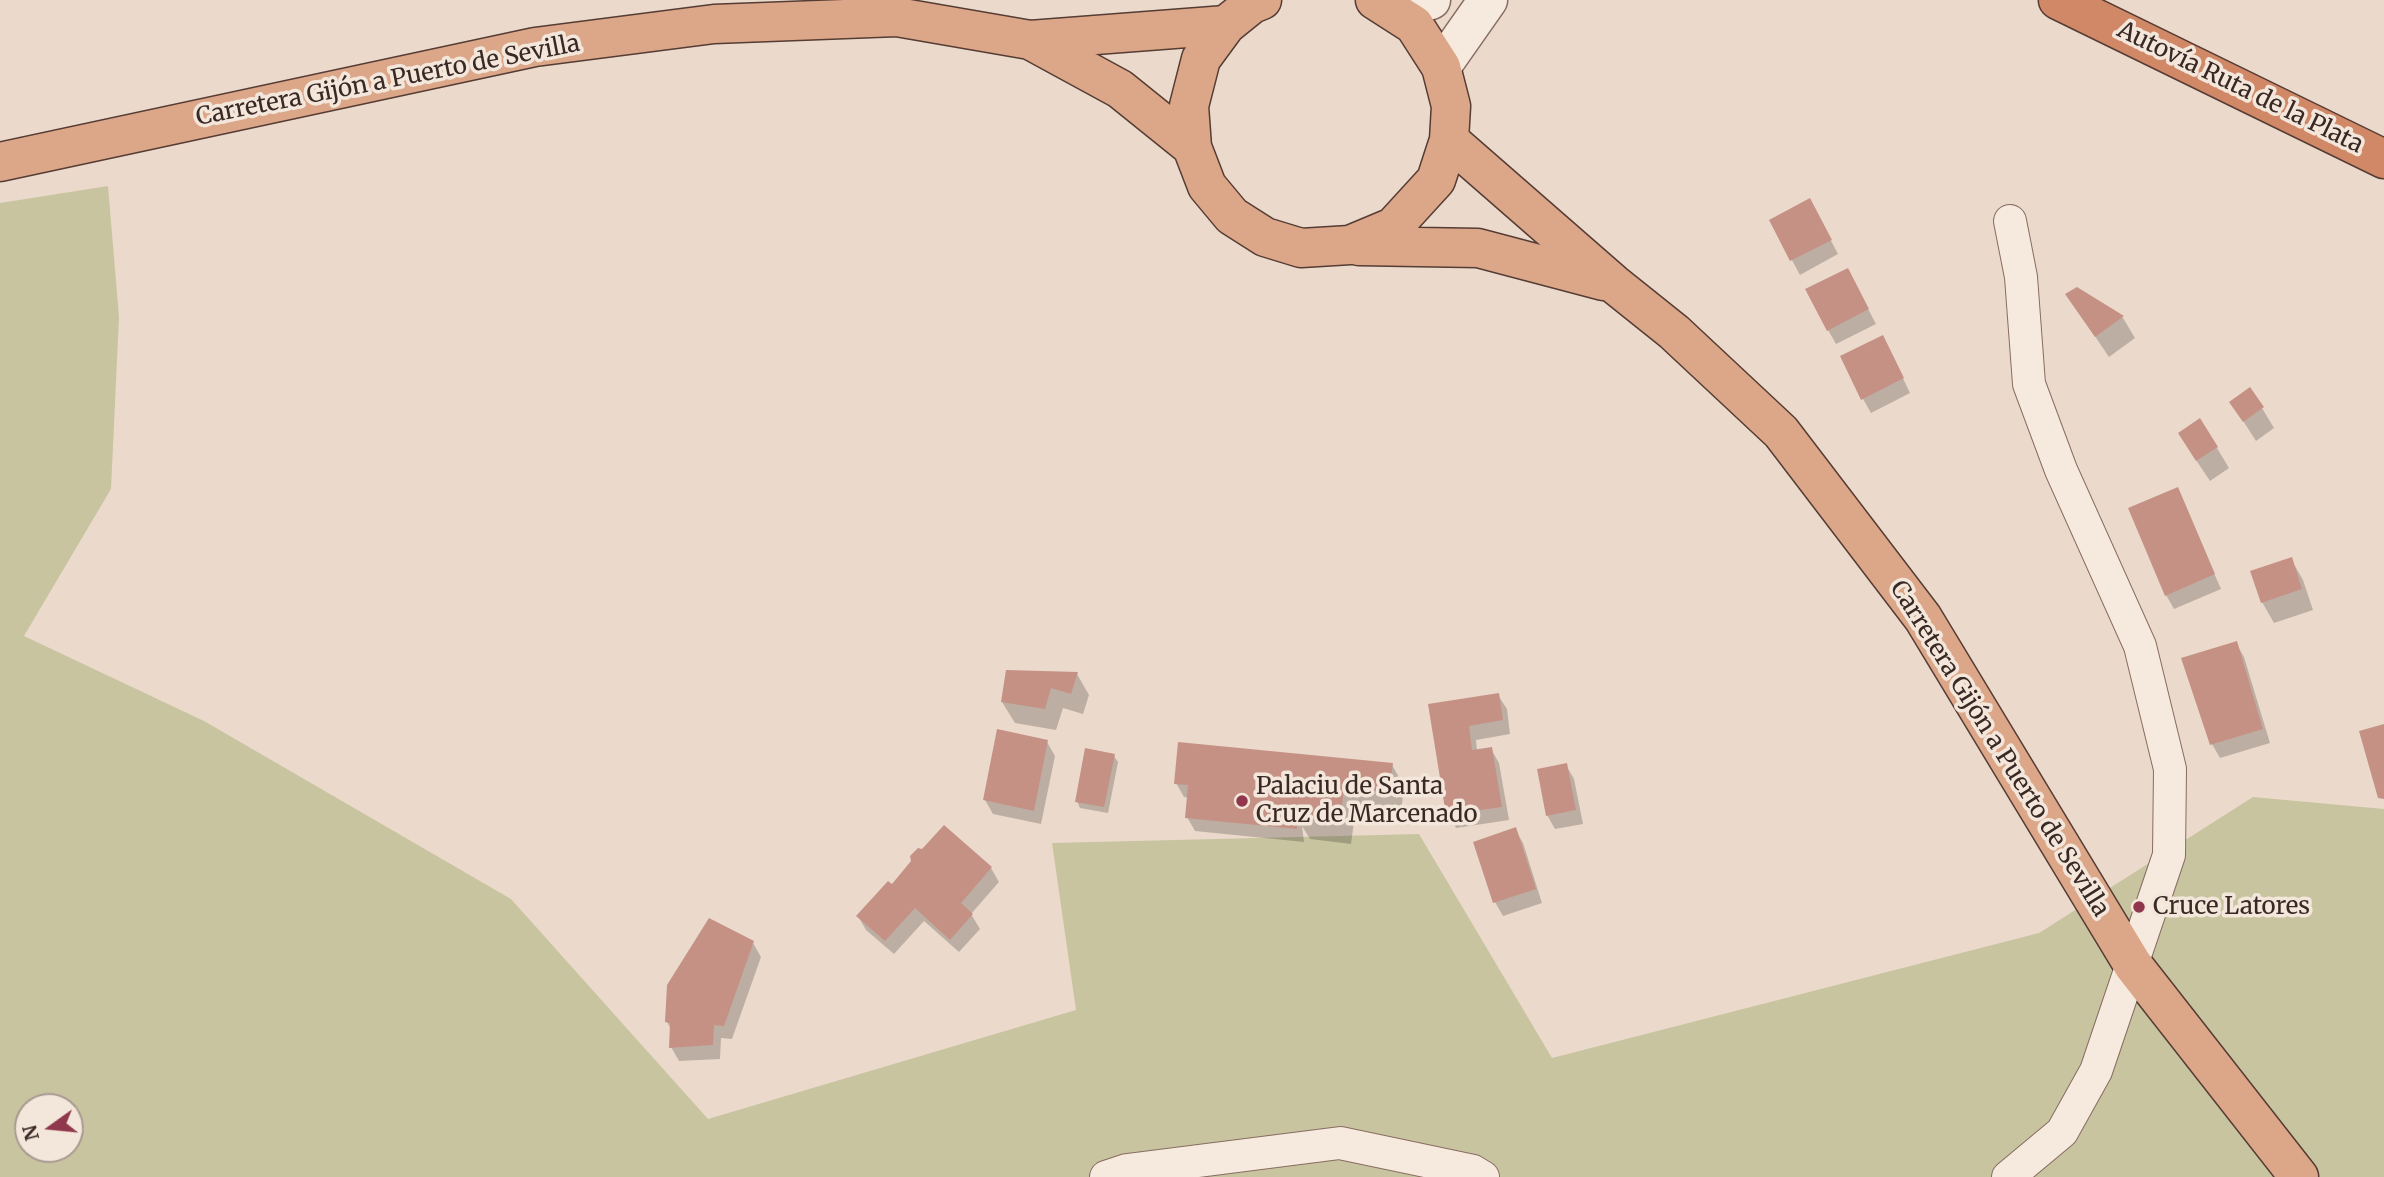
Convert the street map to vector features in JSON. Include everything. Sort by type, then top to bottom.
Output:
[{"type":"highway","points":[[1192,147],[1189,106],[1201,59],[1226,25],[1252,4],[1262,0]]},
{"type":"highway","points":[[1350,246],[1393,227],[1436,180],[1449,140],[1451,106],[1441,67],[1414,25],[1375,0]]},
{"type":"highway","name":"Autovía Ruta de la Plata","points":[[2058,0],[2384,159]]},
{"type":"highway","name":"Carretera Gijón a Puerto de Sevilla","points":[[0,162],[535,47],[714,24],[897,17],[1030,40],[1226,25]]},
{"type":"highway","name":"Carretera Gijón a Puerto de Sevilla","points":[[1030,40],[1120,89],[1192,147],[1208,186],[1232,216],[1265,237],[1301,248],[1478,248],[1614,284]]},
{"type":"highway","name":"Carretera Gijón a Puerto de Sevilla","points":[[1449,140],[1614,284],[1674,332],[1781,432],[1923,618],[2133,965],[2299,1177]]},
{"type":"street","points":[[1404,0],[1422,3],[1431,0]]},
{"type":"street","points":[[1441,67],[1488,0]]},
{"type":"street","points":[[2008,1177],[2062,1132],[2096,1071],[2169,855],[2170,769],[2140,646],[2062,470],[2029,384],[2021,276],[2010,221]]},
{"type":"street","points":[[1106,1177],[1127,1170],[1340,1143],[1473,1171],[1483,1177]]},
{"type":"shaded area","points":[[108,186],[119,317],[111,489],[24,636],[204,721],[511,899],[708,1119],[1076,1010],[1052,843],[1419,834],[1552,1058],[2039,933],[2253,797],[2384,809],[2384,1177],[0,1177],[0,203]]},
{"type":"building","points":[[1810,198],[1832,240],[1790,261],[1769,220]]},
{"type":"building","points":[[1848,268],[1869,309],[1827,331],[1805,289]]},
{"type":"building","points":[[2077,287],[2124,316],[2095,337],[2065,294]]},
{"type":"building","points":[[1883,335],[1904,378],[1861,400],[1840,356]]},
{"type":"building","points":[[2250,387],[2264,407],[2243,422],[2229,402]]},
{"type":"building","points":[[2200,418],[2218,447],[2196,461],[2178,433]]},
{"type":"building","points":[[2178,487],[2215,574],[2165,596],[2128,508]]},
{"type":"building","points":[[2292,557],[2302,589],[2261,603],[2250,571]]},
{"type":"building","points":[[2237,641],[2263,729],[2210,745],[2181,658]]},
{"type":"building","points":[[1006,670],[1078,672],[1071,694],[1051,688],[1045,709],[1001,702]]},
{"type":"building","points":[[1499,693],[1503,720],[1469,726],[1472,750],[1492,747],[1502,807],[1446,815],[1428,704]]},
{"type":"building","points":[[2384,724],[2384,799],[2378,798],[2359,731]]},
{"type":"building","points":[[997,729],[1048,740],[1034,811],[983,800]]},
{"type":"building","name":"Palaciu de Santa Cruz de Marcenado","points":[[1178,742],[1393,763],[1389,793],[1344,787],[1340,824],[1296,819],[1297,829],[1185,818],[1188,785],[1174,784]]},
{"type":"building","points":[[1085,748],[1115,754],[1104,807],[1075,802]]},
{"type":"building","points":[[1567,763],[1576,810],[1546,816],[1537,769]]},
{"type":"building","points":[[944,825],[992,867],[961,903],[973,914],[950,940],[915,908],[885,941],[856,916],[888,881],[892,884],[911,861],[910,856],[918,848],[922,849]]},
{"type":"building","points":[[1516,827],[1536,889],[1493,903],[1473,842]]},
{"type":"building","points":[[709,918],[754,941],[724,1026],[714,1025],[713,1045],[669,1048],[670,1023],[665,1022],[667,985]]},
{"type":"place","name":"Palaciu de Santa Cruz de Marcenado","points":[[1242,801]]},
{"type":"place","name":"Cruce Latores","points":[[2139,907]]}]
